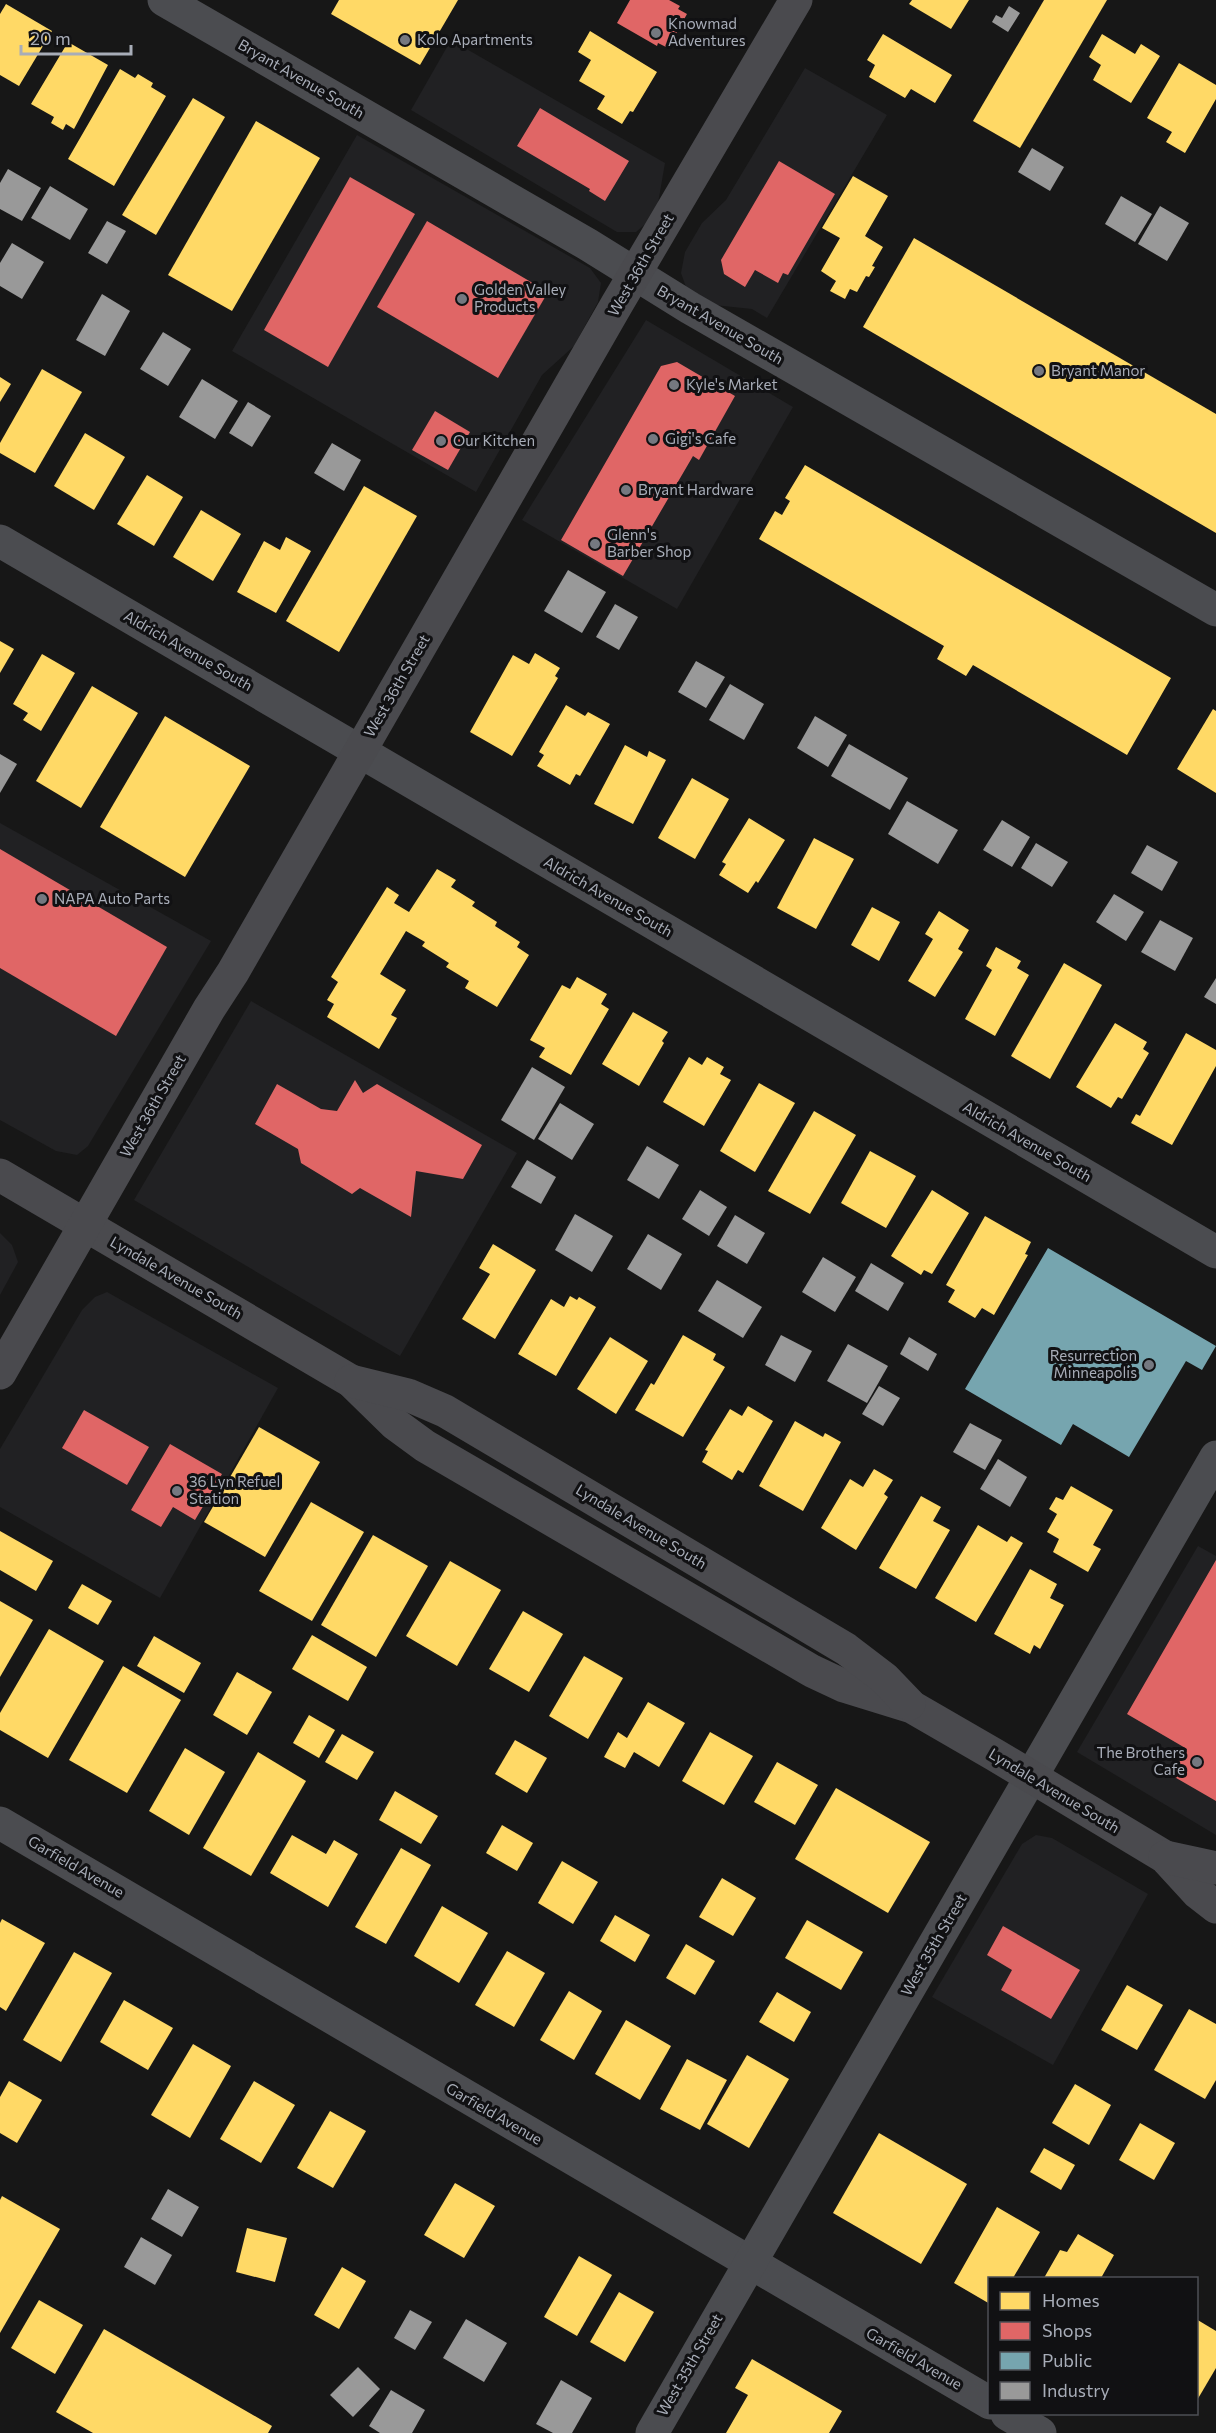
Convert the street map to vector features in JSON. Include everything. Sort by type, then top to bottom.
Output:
[{"type":"street","name":"Bryant Avenue South","points":[[164,0],[587,244],[690,308],[1216,610]]},
{"type":"street","name":"West 36th Street","points":[[0,1373],[635,274],[796,0]]},
{"type":"street","name":"Aldrich Avenue South","points":[[0,541],[1216,1252]]},
{"type":"street","name":"Lyndale Avenue South","points":[[0,1175],[351,1381],[408,1395],[445,1411],[846,1649],[884,1678],[912,1707],[1165,1857],[1198,1893],[1216,1907]]},
{"type":"street","name":"West 35th Street","points":[[652,2433],[748,2263],[1032,1778],[1216,1457]]},
{"type":"street","name":"Garfield Avenue","points":[[0,1823],[988,2402]]},
{"type":"street","name":"Lyndale Avenue South","points":[[1165,1857],[1216,1868]]},
{"type":"street","points":[[1009,2415],[1040,2433]]},
{"type":"shaded area","points":[[451,40],[665,163],[656,215],[636,232],[617,232],[411,110]]},
{"type":"shaded area","points":[[805,68],[887,115],[767,318],[752,309],[714,305],[687,290],[681,273],[685,252],[702,223],[726,200]]},
{"type":"shaded area","points":[[357,135],[590,268],[601,283],[598,302],[574,346],[542,375],[476,492],[232,351]]},
{"type":"shaded area","points":[[646,320],[793,407],[677,609],[522,520]]},
{"type":"shaded area","points":[[0,823],[211,941],[88,1146],[77,1155],[56,1151],[0,1120]]},
{"type":"shaded area","points":[[251,1001],[517,1153],[400,1356],[134,1200]]},
{"type":"shaded area","points":[[0,1233],[12,1245],[18,1262],[0,1295]]},
{"type":"shaded area","points":[[107,1292],[278,1388],[160,1598],[0,1507],[0,1449],[82,1310],[95,1297]]},
{"type":"shaded area","points":[[1198,1546],[1216,1556],[1216,1835],[1077,1752]]},
{"type":"shaded area","points":[[1036,1835],[1052,1838],[1148,1894],[1053,2065],[932,1997],[1022,1844]]},
{"type":"building: Homes","name":"Kolo Apartments","points":[[339,0],[458,0],[420,65],[331,14]]},
{"type":"building: Homes","points":[[912,0],[969,0],[951,29],[909,4]]},
{"type":"building: Homes","points":[[1044,0],[1107,0],[1020,148],[973,121]]},
{"type":"building: Homes","points":[[6,4],[52,31],[19,86],[0,75],[0,14]]},
{"type":"building: Homes","points":[[590,31],[657,72],[633,112],[630,111],[622,124],[597,109],[605,96],[579,81],[591,60],[578,52]]},
{"type":"building: Homes","points":[[883,34],[952,75],[935,103],[911,89],[905,98],[869,77],[875,65],[867,60]]},
{"type":"building: Homes","points":[[1102,34],[1135,54],[1141,44],[1160,56],[1131,103],[1093,80],[1101,65],[1089,57]]},
{"type":"building: Homes","points":[[68,42],[108,65],[74,129],[66,124],[63,130],[51,123],[54,117],[31,104]]},
{"type":"building: Homes","points":[[1179,63],[1216,85],[1216,99],[1185,153],[1166,142],[1172,132],[1147,118]]},
{"type":"building: Homes","points":[[120,69],[135,78],[138,74],[153,83],[151,87],[166,96],[114,186],[68,159]]},
{"type":"building: Homes","points":[[193,98],[225,117],[156,235],[122,215]]},
{"type":"building: Homes","points":[[256,121],[320,158],[232,311],[168,275]]},
{"type":"building: Homes","points":[[853,176],[888,196],[865,236],[883,247],[872,266],[875,267],[869,277],[866,276],[857,292],[850,289],[845,299],[830,291],[836,281],[821,271],[840,238],[822,228]]},
{"type":"building: Homes","name":"Bryant Manor","points":[[914,238],[1216,414],[1216,533],[863,327]]},
{"type":"building: Homes","points":[[42,369],[82,392],[35,473],[0,453],[0,443]]},
{"type":"building: Homes","points":[[0,377],[11,384],[0,402]]},
{"type":"building: Homes","points":[[85,433],[125,457],[94,510],[54,486]]},
{"type":"building: Homes","points":[[805,465],[1171,678],[1127,755],[973,665],[966,676],[937,659],[944,646],[759,539],[775,511],[782,515],[790,501],[785,498]]},
{"type":"building: Homes","points":[[147,475],[183,497],[154,546],[117,524]]},
{"type":"building: Homes","points":[[364,486],[417,516],[339,652],[286,621]]},
{"type":"building: Homes","points":[[201,510],[241,534],[213,581],[173,557]]},
{"type":"building: Homes","points":[[286,537],[311,551],[276,613],[237,592],[264,541],[280,550]]},
{"type":"building: Homes","points":[[0,641],[14,649],[0,673]]},
{"type":"building: Homes","points":[[535,653],[560,668],[555,676],[558,678],[512,756],[470,732],[513,655],[529,664]]},
{"type":"building: Homes","points":[[42,654],[75,673],[41,731],[23,720],[28,713],[13,704]]},
{"type":"building: Homes","points":[[92,686],[138,713],[81,808],[36,781]]},
{"type":"building: Homes","points":[[566,705],[585,716],[588,712],[610,724],[580,776],[576,774],[570,785],[537,766],[544,755],[539,752]]},
{"type":"building: Homes","points":[[1213,709],[1216,711],[1216,793],[1177,769]]},
{"type":"building: Homes","points":[[165,716],[250,766],[185,877],[100,827]]},
{"type":"building: Homes","points":[[625,745],[647,757],[649,751],[666,760],[633,824],[594,804]]},
{"type":"building: Homes","points":[[692,778],[729,799],[695,859],[658,838]]},
{"type":"building: Homes","points":[[749,818],[785,840],[758,883],[756,881],[748,893],[719,875],[726,864],[722,862]]},
{"type":"building: Homes","points":[[814,838],[854,859],[816,929],[777,908]]},
{"type":"building: Homes","points":[[437,869],[456,880],[451,887],[475,902],[472,906],[497,922],[495,926],[520,942],[517,947],[529,955],[497,1007],[465,988],[469,981],[446,967],[449,963],[422,946],[425,942],[406,931],[380,974],[406,990],[391,1015],[397,1018],[379,1049],[327,1017],[334,1004],[327,1000],[338,982],[331,977],[387,887],[399,895],[394,903],[409,912]]},
{"type":"building: Homes","points":[[872,907],[900,922],[879,961],[851,945]]},
{"type":"building: Homes","points":[[939,911],[969,930],[958,949],[963,952],[935,997],[908,981],[933,939],[925,934]]},
{"type":"building: Homes","points":[[996,947],[1021,961],[1017,968],[1029,975],[995,1036],[965,1019],[992,970],[986,966]]},
{"type":"building: Homes","points":[[1064,963],[1102,985],[1050,1079],[1011,1056]]},
{"type":"building: Homes","points":[[577,977],[607,994],[601,1004],[609,1009],[571,1075],[539,1057],[545,1048],[530,1040],[562,985],[570,989]]},
{"type":"building: Homes","points":[[633,1012],[668,1032],[639,1086],[602,1064]]},
{"type":"building: Homes","points":[[1115,1023],[1147,1042],[1143,1049],[1149,1053],[1122,1099],[1118,1097],[1111,1108],[1076,1087]]},
{"type":"building: Homes","points":[[1186,1033],[1216,1050],[1216,1066],[1172,1145],[1131,1123],[1136,1114],[1140,1116]]},
{"type":"building: Homes","points":[[689,1057],[702,1065],[707,1057],[724,1067],[720,1074],[731,1080],[704,1126],[663,1102]]},
{"type":"building: Homes","points":[[759,1083],[795,1103],[755,1172],[720,1151]]},
{"type":"building: Homes","points":[[814,1111],[856,1135],[810,1214],[768,1191]]},
{"type":"building: Homes","points":[[870,1151],[916,1176],[886,1228],[841,1203]]},
{"type":"building: Homes","points":[[932,1190],[969,1213],[932,1274],[924,1270],[921,1275],[891,1256]]},
{"type":"building: Homes","points":[[985,1216],[1031,1242],[1025,1254],[1028,1255],[994,1315],[982,1308],[975,1318],[948,1302],[955,1290],[946,1285]]},
{"type":"building: Homes","points":[[493,1244],[536,1270],[495,1339],[462,1319],[490,1274],[479,1268]]},
{"type":"building: Homes","points":[[570,1296],[577,1300],[579,1297],[596,1307],[556,1376],[518,1354],[551,1299],[564,1307]]},
{"type":"building: Homes","points":[[683,1335],[716,1354],[713,1360],[725,1367],[683,1437],[635,1410],[651,1383],[654,1385]]},
{"type":"building: Homes","points":[[610,1337],[648,1361],[616,1414],[577,1389]]},
{"type":"building: Homes","points":[[748,1406],[773,1421],[743,1473],[738,1470],[732,1480],[702,1462],[708,1451],[705,1450],[730,1409],[742,1416]]},
{"type":"building: Homes","points":[[795,1421],[823,1437],[825,1433],[841,1442],[803,1511],[759,1486]]},
{"type":"building: Homes","points":[[259,1427],[320,1462],[265,1557],[204,1522]]},
{"type":"building: Homes","points":[[874,1469],[893,1480],[884,1494],[888,1497],[856,1550],[821,1528],[850,1479],[863,1487]]},
{"type":"building: Homes","points":[[1071,1486],[1113,1510],[1093,1545],[1101,1549],[1088,1572],[1053,1552],[1059,1539],[1047,1532],[1057,1514],[1049,1509],[1056,1497],[1063,1500]]},
{"type":"building: Homes","points":[[921,1496],[941,1507],[933,1521],[950,1530],[916,1589],[879,1568]]},
{"type":"building: Homes","points":[[311,1502],[364,1532],[312,1621],[259,1591]]},
{"type":"building: Homes","points":[[978,1525],[1007,1542],[1011,1536],[1023,1543],[976,1622],[935,1598]]},
{"type":"building: Homes","points":[[0,1531],[53,1561],[36,1591],[0,1570]]},
{"type":"building: Homes","points":[[373,1535],[428,1566],[376,1657],[321,1625]]},
{"type":"building: Homes","points":[[450,1561],[501,1590],[457,1666],[406,1636]]},
{"type":"building: Homes","points":[[1030,1569],[1057,1584],[1050,1598],[1064,1605],[1040,1649],[1034,1645],[1030,1654],[994,1634]]},
{"type":"building: Homes","points":[[82,1584],[112,1601],[98,1625],[68,1608]]},
{"type":"building: Homes","points":[[0,1601],[33,1620],[0,1677]]},
{"type":"building: Homes","points":[[523,1611],[563,1634],[529,1692],[489,1669]]},
{"type":"building: Homes","points":[[49,1629],[104,1661],[48,1758],[0,1730],[0,1713]]},
{"type":"building: Homes","points":[[312,1635],[367,1667],[348,1701],[292,1669]]},
{"type":"building: Homes","points":[[154,1636],[201,1663],[184,1693],[137,1666]]},
{"type":"building: Homes","points":[[584,1656],[623,1678],[588,1739],[549,1716]]},
{"type":"building: Homes","points":[[123,1666],[181,1700],[127,1793],[69,1760]]},
{"type":"building: Homes","points":[[237,1672],[272,1692],[247,1735],[213,1715]]},
{"type":"building: Homes","points":[[648,1702],[685,1723],[659,1767],[634,1752],[625,1768],[604,1757],[618,1732],[627,1738]]},
{"type":"building: Homes","points":[[309,1715],[335,1730],[319,1758],[293,1743]]},
{"type":"building: Homes","points":[[710,1732],[753,1756],[724,1805],[682,1781]]},
{"type":"building: Homes","points":[[342,1734],[374,1752],[357,1780],[325,1762]]},
{"type":"building: Homes","points":[[515,1740],[547,1758],[527,1793],[495,1774]]},
{"type":"building: Homes","points":[[185,1748],[225,1772],[189,1835],[149,1811]]},
{"type":"building: Homes","points":[[258,1752],[306,1781],[251,1876],[203,1848]]},
{"type":"building: Homes","points":[[777,1762],[818,1785],[795,1825],[754,1802]]},
{"type":"building: Homes","points":[[836,1788],[930,1842],[888,1913],[795,1859]]},
{"type":"building: Homes","points":[[395,1791],[438,1816],[421,1844],[379,1820]]},
{"type":"building: Homes","points":[[502,1825],[533,1843],[517,1871],[486,1853]]},
{"type":"building: Homes","points":[[292,1835],[326,1854],[334,1840],[358,1854],[328,1907],[270,1873]]},
{"type":"building: Homes","points":[[401,1848],[431,1865],[386,1944],[355,1927]]},
{"type":"building: Homes","points":[[562,1861],[598,1882],[573,1924],[538,1903]]},
{"type":"building: Homes","points":[[722,1878],[756,1898],[733,1936],[699,1917]]},
{"type":"building: Homes","points":[[442,1906],[488,1933],[459,1983],[414,1956]]},
{"type":"building: Homes","points":[[615,1915],[650,1935],[635,1962],[600,1941]]},
{"type":"building: Homes","points":[[2,1919],[45,1943],[6,2011],[0,2007],[0,1923]]},
{"type":"building: Homes","points":[[807,1920],[863,1952],[841,1990],[785,1958]]},
{"type":"building: Homes","points":[[686,1944],[715,1961],[695,1995],[666,1978]]},
{"type":"building: Homes","points":[[507,1951],[545,1973],[514,2027],[475,2005]]},
{"type":"building: Homes","points":[[74,1952],[112,1973],[61,2062],[23,2040]]},
{"type":"building: Homes","points":[[1127,1985],[1163,2005],[1137,2050],[1101,2030]]},
{"type":"building: Homes","points":[[569,1991],[602,2011],[574,2060],[540,2040]]},
{"type":"building: Homes","points":[[777,1992],[811,2012],[794,2042],[759,2022]]},
{"type":"building: Homes","points":[[124,2000],[173,2028],[148,2070],[100,2042]]},
{"type":"building: Homes","points":[[1189,2009],[1216,2024],[1216,2080],[1205,2099],[1154,2070]]},
{"type":"building: Homes","points":[[626,2020],[671,2046],[640,2100],[595,2074]]},
{"type":"building: Homes","points":[[193,2044],[231,2066],[190,2138],[151,2115]]},
{"type":"building: Homes","points":[[747,2055],[789,2079],[749,2148],[707,2124]]},
{"type":"building: Homes","points":[[687,2059],[727,2080],[700,2130],[660,2109]]},
{"type":"building: Homes","points":[[9,2081],[42,2100],[17,2143],[0,2133],[0,2097]]},
{"type":"building: Homes","points":[[254,2081],[295,2105],[261,2163],[220,2139]]},
{"type":"building: Homes","points":[[1075,2084],[1111,2105],[1089,2145],[1052,2123]]},
{"type":"building: Homes","points":[[330,2111],[366,2131],[333,2188],[297,2168]]},
{"type":"building: Homes","points":[[1140,2123],[1175,2143],[1154,2180],[1119,2160]]},
{"type":"building: Homes","points":[[879,2133],[967,2184],[921,2264],[833,2213]]},
{"type":"building: Homes","points":[[1044,2148],[1075,2165],[1061,2190],[1030,2172]]},
{"type":"building: Homes","points":[[455,2183],[495,2206],[464,2258],[424,2235]]},
{"type":"building: Homes","points":[[2,2196],[60,2229],[0,2333],[0,2200]]},
{"type":"building: Homes","points":[[997,2207],[1040,2232],[1014,2277],[988,2277],[988,2303],[954,2283]]},
{"type":"building: Homes","points":[[247,2228],[287,2238],[275,2282],[236,2272]]},
{"type":"building: Homes","points":[[1078,2234],[1114,2255],[1102,2277],[1045,2277],[1060,2250],[1067,2252]]},
{"type":"building: Homes","points":[[579,2256],[612,2275],[577,2336],[544,2317]]},
{"type":"building: Homes","points":[[342,2267],[366,2281],[339,2329],[314,2315]]},
{"type":"building: Homes","points":[[619,2292],[654,2312],[625,2362],[590,2342]]},
{"type":"building: Homes","points":[[39,2300],[83,2325],[55,2374],[11,2348]]},
{"type":"building: Homes","points":[[1198,2320],[1216,2331],[1216,2368],[1198,2399]]},
{"type":"building: Homes","points":[[104,2329],[272,2426],[268,2433],[93,2433],[56,2412]]},
{"type":"building: Homes","points":[[752,2359],[842,2411],[829,2433],[726,2433],[748,2395],[735,2388]]},
{"type":"building: Shops","name":"Knowmad Adventures","points":[[630,0],[669,0],[680,6],[678,9],[687,14],[668,48],[658,43],[657,46],[617,23]]},
{"type":"building: Shops","points":[[540,108],[629,161],[605,201],[589,191],[590,189],[517,146]]},
{"type":"building: Shops","points":[[779,161],[835,194],[788,275],[783,273],[778,283],[755,270],[745,287],[724,274],[721,260]]},
{"type":"building: Shops","points":[[350,177],[415,214],[328,367],[264,330]]},
{"type":"building: Shops","name":"Golden Valley Products","points":[[427,221],[548,292],[498,378],[377,307]]},
{"type":"building: Shops","points":[[677,362],[735,396],[699,460],[693,456],[623,576],[561,540],[661,366]]},
{"type":"building: Shops","name":"Our Kitchen","points":[[435,411],[470,432],[448,470],[412,450]]},
{"type":"building: Shops","name":"NAPA Auto Parts","points":[[0,849],[167,947],[116,1036],[0,968]]},
{"type":"building: Shops","points":[[355,1080],[363,1093],[377,1084],[482,1145],[463,1179],[416,1171],[411,1217],[360,1188],[352,1194],[301,1163],[298,1149],[255,1124],[277,1084],[321,1109],[337,1111]]},
{"type":"building: Shops","points":[[84,1410],[149,1447],[127,1485],[62,1448]]},
{"type":"building: Shops","name":"36 Lyn Refuel Station","points":[[170,1444],[222,1474],[195,1520],[173,1507],[161,1527],[131,1510]]},
{"type":"building: Shops","points":[[1216,1560],[1216,1801],[1171,1775],[1187,1749],[1127,1714]]},
{"type":"building: Shops","points":[[1003,1926],[1080,1970],[1051,2019],[1001,1990],[1012,1970],[987,1955]]},
{"type":"building: Public","points":[[1048,1248],[1216,1346],[1202,1370],[1186,1361],[1129,1457],[1073,1424],[1061,1445],[965,1389]]},
{"type":"building: Industry","points":[[1009,6],[1020,13],[1008,32],[992,22],[996,15],[1002,18]]},
{"type":"building: Industry","points":[[1032,148],[1064,167],[1050,191],[1018,172]]},
{"type":"building: Industry","points":[[8,169],[41,188],[22,221],[0,209],[0,183]]},
{"type":"building: Industry","points":[[50,186],[88,209],[70,240],[31,218]]},
{"type":"building: Industry","points":[[1121,196],[1152,214],[1135,242],[1105,224]]},
{"type":"building: Industry","points":[[1160,206],[1189,223],[1167,261],[1138,244]]},
{"type":"building: Industry","points":[[107,221],[126,231],[107,264],[88,253]]},
{"type":"building: Industry","points":[[12,243],[44,262],[22,299],[0,286],[0,263]]},
{"type":"building: Industry","points":[[102,294],[130,311],[105,356],[76,340]]},
{"type":"building: Industry","points":[[163,332],[191,349],[168,386],[140,369]]},
{"type":"building: Industry","points":[[202,379],[238,401],[215,439],[179,417]]},
{"type":"building: Industry","points":[[248,402],[271,416],[252,447],[229,433]]},
{"type":"building: Industry","points":[[332,443],[361,460],[344,491],[314,473]]},
{"type":"building: Industry","points":[[568,570],[606,592],[582,633],[544,611]]},
{"type":"building: Industry","points":[[615,604],[638,617],[619,650],[596,637]]},
{"type":"building: Industry","points":[[696,661],[725,677],[706,708],[678,692]]},
{"type":"building: Industry","points":[[730,684],[764,704],[744,740],[709,720]]},
{"type":"building: Industry","points":[[815,716],[847,735],[828,767],[797,748]]},
{"type":"building: Industry","points":[[849,744],[908,778],[890,810],[831,776]]},
{"type":"building: Industry","points":[[0,754],[17,764],[0,793]]},
{"type":"building: Industry","points":[[907,801],[958,830],[938,864],[888,834]]},
{"type":"building: Industry","points":[[1002,820],[1030,837],[1012,867],[983,850]]},
{"type":"building: Industry","points":[[1036,843],[1068,862],[1052,887],[1021,868]]},
{"type":"building: Industry","points":[[1147,845],[1178,862],[1162,891],[1131,873]]},
{"type":"building: Industry","points":[[1114,894],[1144,912],[1126,941],[1096,922]]},
{"type":"building: Industry","points":[[1160,920],[1193,938],[1175,971],[1141,952]]},
{"type":"building: Industry","points":[[1216,978],[1216,1004],[1204,997]]},
{"type":"building: Industry","points":[[532,1067],[565,1087],[534,1140],[501,1120]]},
{"type":"building: Industry","points":[[560,1103],[594,1124],[572,1160],[538,1139]]},
{"type":"building: Industry","points":[[647,1146],[679,1165],[659,1199],[627,1180]]},
{"type":"building: Industry","points":[[527,1160],[556,1177],[541,1204],[511,1187]]},
{"type":"building: Industry","points":[[700,1190],[727,1207],[709,1236],[682,1219]]},
{"type":"building: Industry","points":[[575,1214],[613,1236],[592,1272],[555,1250]]},
{"type":"building: Industry","points":[[735,1215],[765,1233],[747,1264],[717,1246]]},
{"type":"building: Industry","points":[[648,1234],[682,1254],[661,1290],[627,1269]]},
{"type":"building: Industry","points":[[823,1257],[856,1277],[835,1312],[802,1292]]},
{"type":"building: Industry","points":[[871,1263],[904,1283],[888,1311],[855,1291]]},
{"type":"building: Industry","points":[[717,1280],[762,1307],[743,1338],[698,1311]]},
{"type":"building: Industry","points":[[781,1335],[812,1351],[795,1382],[765,1365]]},
{"type":"building: Industry","points":[[909,1337],[937,1354],[928,1371],[900,1354]]},
{"type":"building: Industry","points":[[848,1344],[888,1366],[867,1403],[827,1381]]},
{"type":"building: Industry","points":[[879,1386],[900,1398],[883,1426],[862,1414]]},
{"type":"building: Industry","points":[[970,1423],[1002,1440],[985,1470],[953,1452]]},
{"type":"building: Industry","points":[[998,1459],[1027,1477],[1010,1507],[980,1489]]},
{"type":"building: Industry","points":[[168,2189],[199,2207],[182,2237],[151,2219]]},
{"type":"building: Industry","points":[[141,2237],[172,2255],[155,2285],[124,2267]]},
{"type":"building: Industry","points":[[410,2310],[432,2322],[415,2350],[394,2338]]},
{"type":"building: Industry","points":[[466,2319],[507,2343],[484,2382],[443,2358]]},
{"type":"building: Industry","points":[[358,2367],[380,2389],[353,2417],[330,2395]]},
{"type":"building: Industry","points":[[561,2380],[592,2398],[572,2433],[553,2433],[536,2424]]},
{"type":"building: Industry","points":[[391,2390],[425,2410],[412,2433],[380,2433],[369,2426]]},
{"type":"place","name":"Knowmad Adventures","points":[[656,33]]},
{"type":"place","name":"Kolo Apartments","points":[[405,40]]},
{"type":"place","name":"Golden Valley Products","points":[[462,299]]},
{"type":"place","name":"Bryant Manor","points":[[1039,371]]},
{"type":"place","name":"Kyle's Market","points":[[674,385]]},
{"type":"place","name":"Gigi's Cafe","points":[[653,439]]},
{"type":"place","name":"Our Kitchen","points":[[441,441]]},
{"type":"place","name":"Bryant Hardware","points":[[626,490]]},
{"type":"place","name":"Glenn's Barber Shop","points":[[595,544]]},
{"type":"place","name":"NAPA Auto Parts","points":[[42,899]]},
{"type":"place","name":"Resurrection Minneapolis","points":[[1149,1365]]},
{"type":"place","name":"36 Lyn Refuel Station","points":[[177,1491]]},
{"type":"place","name":"The Brothers Cafe","points":[[1197,1762]]}]
